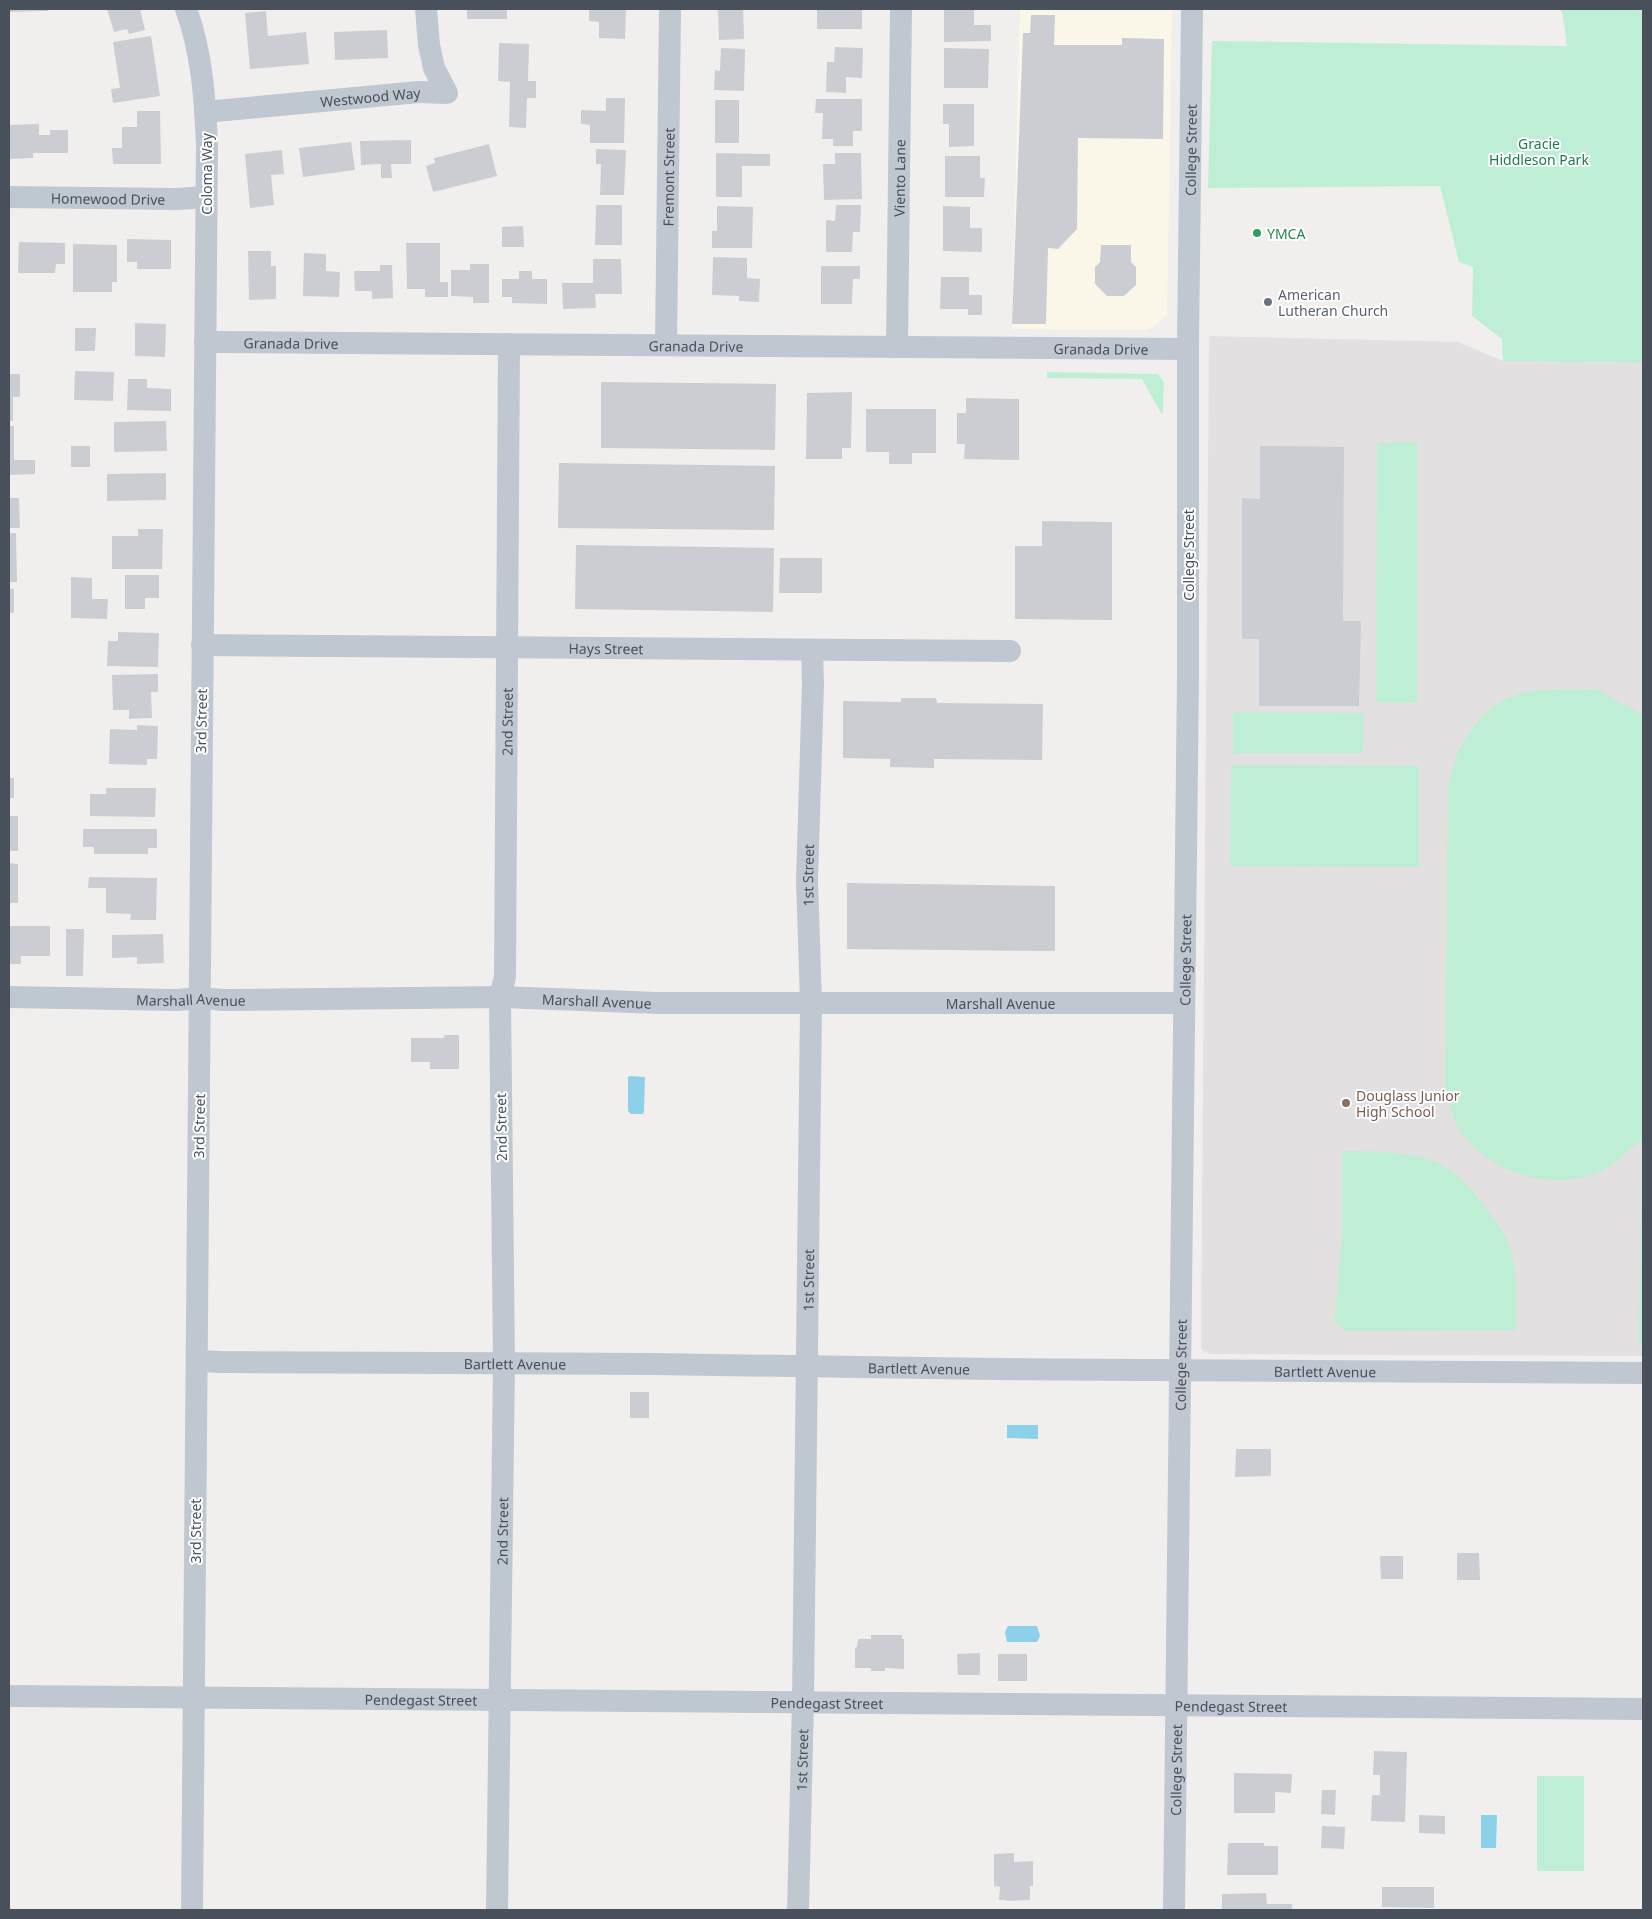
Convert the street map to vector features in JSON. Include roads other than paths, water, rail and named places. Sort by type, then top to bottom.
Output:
[{"type":"street","name":"Coloma Way","points":[[186,9],[196,42],[206,112],[205,342]]},
{"type":"street","name":"Westwood Way","points":[[206,112],[419,92],[448,92],[434,68],[429,45],[426,9]]},
{"type":"street","name":"Fremont Street","points":[[666,345],[670,9]]},
{"type":"street","name":"Viento Lane","points":[[896,347],[901,9]]},
{"type":"street","name":"College Street","points":[[1174,1910],[1188,676],[1188,349],[1192,9]]},
{"type":"street","name":"Homewood Drive","points":[[9,197],[177,199],[206,197]]},
{"type":"street","name":"Granada Drive","points":[[205,342],[1188,349]]},
{"type":"street","name":"3rd Street","points":[[192,1910],[205,342]]},
{"type":"street","name":"2nd Street","points":[[497,1910],[504,1363],[500,997],[505,977],[509,344]]},
{"type":"street","name":"Hays Street","points":[[202,645],[1010,651]]},
{"type":"street","name":"1st Street","points":[[798,1910],[804,1702],[811,1003],[807,880],[813,684],[812,650]]},
{"type":"street","name":"Marshall Avenue","points":[[9,997],[177,1000],[200,998],[224,1000],[500,997],[657,1002],[1184,1003]]},
{"type":"street","name":"Bartlett Avenue","points":[[197,1361],[1643,1373]]},
{"type":"street","name":"Pendegast Street","points":[[9,1696],[1643,1709]]},
{"type":"water","points":[[628,1077],[645,1077],[643,1114],[631,1114],[628,1111]]},
{"type":"water","points":[[1007,1425],[1038,1425],[1038,1439],[1007,1438]]},
{"type":"water","points":[[1008,1626],[1037,1626],[1040,1636],[1037,1642],[1007,1642],[1005,1632]]},
{"type":"water","points":[[1481,1815],[1497,1815],[1496,1848],[1481,1848]]},
{"type":"place","name":"YMCA","points":[[1257,233]]},
{"type":"place","name":"American Lutheran Church","points":[[1268,302]]},
{"type":"place","name":"Douglass Junior High School","points":[[1346,1103]]},
{"type":"park label","name":"Gracie Hiddleson Park","points":[[1539,152]]}]
